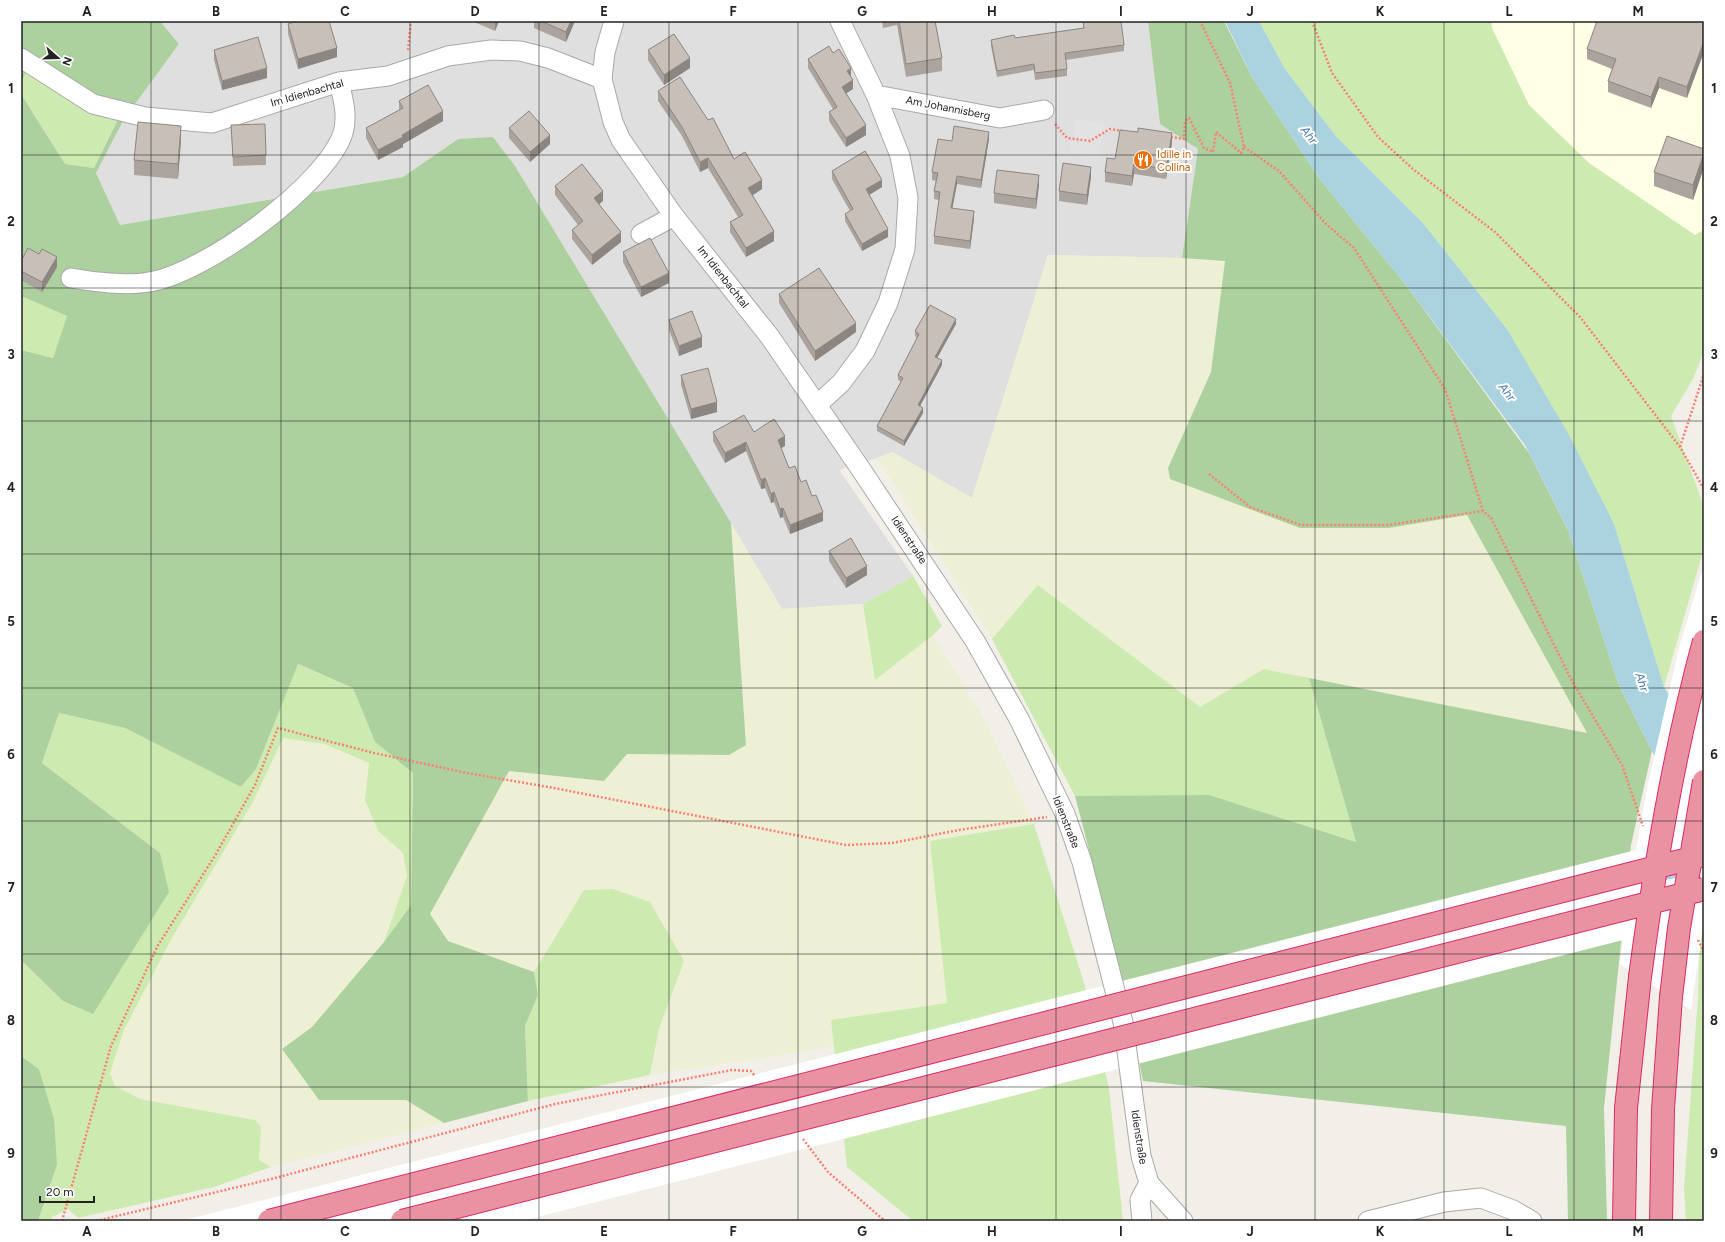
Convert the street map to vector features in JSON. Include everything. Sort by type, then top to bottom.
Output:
[{"type":"highway","points":[[1624,1221],[1626,1108],[1640,977],[1663,827],[1677,750],[1704,641]]},
{"type":"highway","points":[[1661,1221],[1663,1108],[1671,997],[1679,928],[1704,781]]},
{"type":"highway","points":[[269,1221],[1704,855]]},
{"type":"highway","points":[[402,1221],[1704,889]]},
{"type":"street","name":"Im Idienbachtal","points":[[614,21],[605,52],[602,79],[613,122],[621,140],[674,216],[770,337],[860,468]]},
{"type":"street","points":[[817,404],[841,383],[865,351],[888,303],[905,248],[908,198],[900,156],[876,95],[840,21]]},
{"type":"street","name":"Im Idienbachtal","points":[[21,58],[93,104],[145,117],[212,123],[339,82],[388,76],[448,56],[491,50],[520,51],[548,58],[602,79]]},
{"type":"street","points":[[71,278],[92,282],[149,282],[183,273],[221,252],[272,215],[313,178],[334,152],[343,132],[346,109],[339,82]]},
{"type":"street","name":"Am Johannisberg","points":[[876,95],[1000,118],[1044,110]]},
{"type":"street","points":[[641,234],[674,216]]},
{"type":"street","name":"Idienstraße","points":[[860,468],[975,641],[1019,719],[1065,814],[1082,862],[1123,1022],[1141,1156],[1149,1183]]},
{"type":"street","points":[[1142,1221],[1140,1200],[1149,1183],[1183,1221]]},
{"type":"street","points":[[1368,1221],[1444,1202],[1481,1198],[1513,1210],[1532,1221]]},
{"type":"path","points":[[406,70],[411,21]]},
{"type":"path","points":[[1169,137],[1184,139],[1185,121],[1189,118],[1204,148],[1213,152],[1216,132],[1241,153],[1244,147],[1230,83],[1200,21]]},
{"type":"path","points":[[1312,21],[1332,73],[1378,137],[1414,170],[1495,232],[1580,318],[1680,447],[1704,490]]},
{"type":"path","points":[[1044,110],[1067,138],[1090,141],[1110,129],[1125,131]]},
{"type":"path","points":[[1244,147],[1279,171],[1326,224],[1354,248],[1444,389],[1483,511],[1491,518],[1572,681],[1622,764],[1645,831]]},
{"type":"path","points":[[1680,447],[1704,374]]},
{"type":"path","points":[[1209,474],[1250,507],[1301,525],[1388,525],[1483,511]]},
{"type":"path","points":[[62,1221],[111,1046],[157,947],[216,854],[255,785],[278,728],[374,753],[467,773],[554,788],[846,845],[892,843],[959,830],[1065,814]]},
{"type":"shaded area","points":[[160,21],[1148,21],[1160,124],[1198,149],[1182,258],[1048,255],[972,498],[892,452],[839,470],[913,576],[863,604],[782,609],[515,166],[458,139],[403,177],[120,225],[96,173],[124,119],[179,44]]},
{"type":"shaded area","points":[[1491,21],[1704,21],[1704,230],[1695,235],[1589,163],[1529,105],[1493,31]]},
{"type":"shaded area","points":[[1075,119],[1105,124],[1099,158],[1070,154]]},
{"type":"shaded area","points":[[1048,255],[1182,258],[1225,261],[1211,372],[1168,468],[1389,528],[1467,515],[1587,733],[1264,669],[1200,707],[1038,585],[992,639],[877,458],[892,452],[972,498]]},
{"type":"shaded area","points":[[731,523],[782,609],[863,604],[875,680],[933,635],[986,722],[1034,824],[930,841],[947,1003],[832,1020],[834,1047],[651,1075],[659,1029],[684,961],[584,890],[534,972],[448,941],[430,914],[509,771],[604,781],[627,754],[729,755],[746,745]]},
{"type":"shaded area","points":[[283,738],[325,744],[369,763],[365,800],[378,831],[403,853],[407,876],[384,942],[312,1027],[282,1049],[319,1100],[406,1100],[444,1123],[271,1167],[259,1160],[261,1127],[255,1120],[140,1099],[115,1086],[110,1073],[124,1030],[172,938],[253,802]]},
{"type":"green space","points":[[21,21],[160,21],[179,44],[124,119],[96,173],[120,225],[403,177],[458,139],[493,137],[515,166],[731,523],[746,745],[729,755],[627,754],[604,781],[509,771],[430,914],[448,941],[534,972],[538,995],[525,1026],[528,1101],[444,1123],[406,1100],[319,1100],[282,1049],[312,1027],[384,942],[411,905],[413,773],[375,742],[353,688],[298,664],[256,769],[241,787],[125,728],[59,713],[42,763],[160,853],[169,892],[93,1014],[63,1001],[21,960],[21,350],[53,358],[67,316],[21,296],[21,94],[65,164],[94,168],[118,119],[27,68],[21,85]]},
{"type":"green space","points":[[1148,21],[1224,21],[1252,77],[1319,178],[1406,285],[1529,453],[1568,530],[1618,683],[1652,751],[1631,845],[1604,1108],[1607,1221],[1568,1221],[1566,1126],[1143,1081],[1121,973],[1075,796],[1209,795],[1356,842],[1309,678],[1587,733],[1467,515],[1389,528],[1300,528],[1170,479],[1168,468],[1211,372],[1225,261],[1182,258],[1198,149],[1160,124]]},
{"type":"green space","points":[[1259,21],[1491,21],[1492,28],[1529,105],[1589,163],[1695,235],[1704,230],[1704,351],[1693,379],[1671,416],[1704,507],[1704,548],[1664,687],[1614,524],[1507,329],[1423,223],[1335,135],[1285,69]]},
{"type":"green space","points":[[27,68],[118,118],[94,168],[65,164],[21,94],[21,85]]},
{"type":"green space","points":[[21,296],[67,316],[53,358],[21,350]]},
{"type":"green space","points":[[913,576],[942,626],[933,635],[875,680],[863,604]]},
{"type":"green space","points":[[1038,585],[1200,707],[1264,669],[1309,678],[1356,842],[1219,799],[1075,796],[992,639]]},
{"type":"green space","points":[[297,664],[353,688],[375,742],[413,773],[411,905],[384,942],[407,876],[403,853],[378,831],[365,800],[369,763],[325,744],[283,738],[253,802],[172,938],[124,1030],[110,1073],[115,1086],[140,1099],[255,1120],[261,1127],[259,1160],[271,1167],[214,1187],[78,1218],[68,1209],[52,1217],[51,1221],[38,1221],[57,1165],[39,1069],[21,1056],[21,960],[63,1001],[160,853],[42,763],[59,713],[125,728],[241,787],[256,769]]},
{"type":"green space","points":[[1034,824],[1085,986],[1109,1088],[1123,1221],[913,1221],[847,1167],[831,1020],[947,1003],[930,841]]},
{"type":"green space","points":[[613,889],[650,902],[684,961],[659,1029],[650,1075],[528,1101],[525,1026],[538,995],[534,972],[584,890]]},
{"type":"green space","points":[[1701,912],[1704,913],[1704,1221],[1686,1221],[1684,1188],[1698,996]]},
{"type":"green space","points":[[21,1056],[39,1069],[54,1119],[57,1165],[38,1221],[21,1221]]},
{"type":"water","name":"Ahr","points":[[1225,21],[1259,21],[1285,69],[1335,135],[1423,223],[1507,329],[1569,435],[1614,524],[1664,687],[1704,750],[1704,855],[1618,683],[1568,530],[1525,445],[1406,285],[1319,178],[1252,77]]},
{"type":"pier","points":[[1704,564],[1704,919],[1691,1010],[1620,964],[1623,940],[522,1221],[181,1221],[1636,850],[1647,788],[1679,648]]},
{"type":"building","points":[[297,21],[329,21],[337,48],[298,59],[288,24]]},
{"type":"building","points":[[541,21],[571,21],[566,32]]},
{"type":"building","points":[[899,21],[935,21],[942,58],[906,64]]},
{"type":"building","points":[[1083,21],[1121,21],[1124,45],[1065,53],[1067,69],[1035,73],[1034,64],[997,71],[991,40],[1014,35],[1015,38],[1084,28]]},
{"type":"building","points":[[1597,21],[1704,21],[1704,41],[1687,87],[1659,77],[1651,97],[1608,81],[1616,59],[1587,49]]},
{"type":"building","points":[[674,34],[690,58],[664,75],[648,50]]},
{"type":"building","points":[[258,37],[267,68],[222,81],[214,50]]},
{"type":"building","points":[[829,46],[833,53],[839,49],[851,68],[847,71],[853,80],[842,87],[866,125],[846,138],[829,112],[837,107],[808,59]]},
{"type":"building","points":[[680,77],[708,120],[713,118],[734,159],[745,152],[762,180],[748,188],[774,231],[746,248],[730,222],[743,215],[708,158],[700,162],[682,127],[658,91]]},
{"type":"building","points":[[428,85],[443,111],[402,135],[403,137],[378,150],[366,128],[403,108],[399,101]]},
{"type":"building","points":[[529,111],[550,135],[530,152],[509,128]]},
{"type":"building","points":[[138,122],[181,126],[178,164],[134,160]]},
{"type":"building","points":[[265,124],[266,155],[233,157],[231,125]]},
{"type":"building","points":[[954,126],[989,132],[981,180],[957,176],[951,208],[974,211],[970,241],[934,236],[940,192],[934,191],[938,173],[932,172],[938,139],[952,141]]},
{"type":"building","name":"Idille in Collina","points":[[1138,128],[1172,133],[1166,169],[1134,164],[1132,176],[1105,172],[1107,158],[1115,159],[1120,130],[1138,132]]},
{"type":"building","points":[[1667,136],[1704,149],[1693,185],[1654,172]]},
{"type":"building","points":[[865,151],[882,180],[866,189],[888,229],[862,244],[845,214],[853,209],[832,171]]},
{"type":"building","points":[[1063,163],[1091,167],[1087,195],[1059,191]]},
{"type":"building","points":[[582,164],[603,191],[594,198],[621,232],[592,255],[572,230],[583,221],[555,186]]},
{"type":"building","points":[[997,170],[1039,175],[1036,199],[994,193]]},
{"type":"building","points":[[650,238],[669,273],[641,287],[623,252]]},
{"type":"building","points":[[28,248],[39,254],[42,249],[57,257],[42,282],[21,271],[21,261]]},
{"type":"building","points":[[819,268],[856,323],[815,351],[779,294]]},
{"type":"building","points":[[930,305],[956,319],[935,357],[942,360],[918,405],[923,408],[904,441],[877,426],[903,378],[898,375],[919,334],[915,331]]},
{"type":"building","points":[[692,311],[702,337],[679,346],[669,320]]},
{"type":"building","points":[[708,368],[717,402],[691,409],[681,375]]},
{"type":"building","points":[[744,415],[754,432],[774,419],[785,436],[778,440],[789,468],[795,466],[801,482],[806,480],[812,496],[816,495],[823,512],[790,525],[783,508],[780,509],[774,492],[771,494],[765,478],[761,480],[746,442],[725,453],[713,432]]},
{"type":"building","points":[[851,538],[867,566],[846,578],[829,551]]},
{"type":"waterway","points":[[1660,878],[1683,874]]},
{"type":"place","name":"Idille in Collina","points":[[1143,160]]}]
